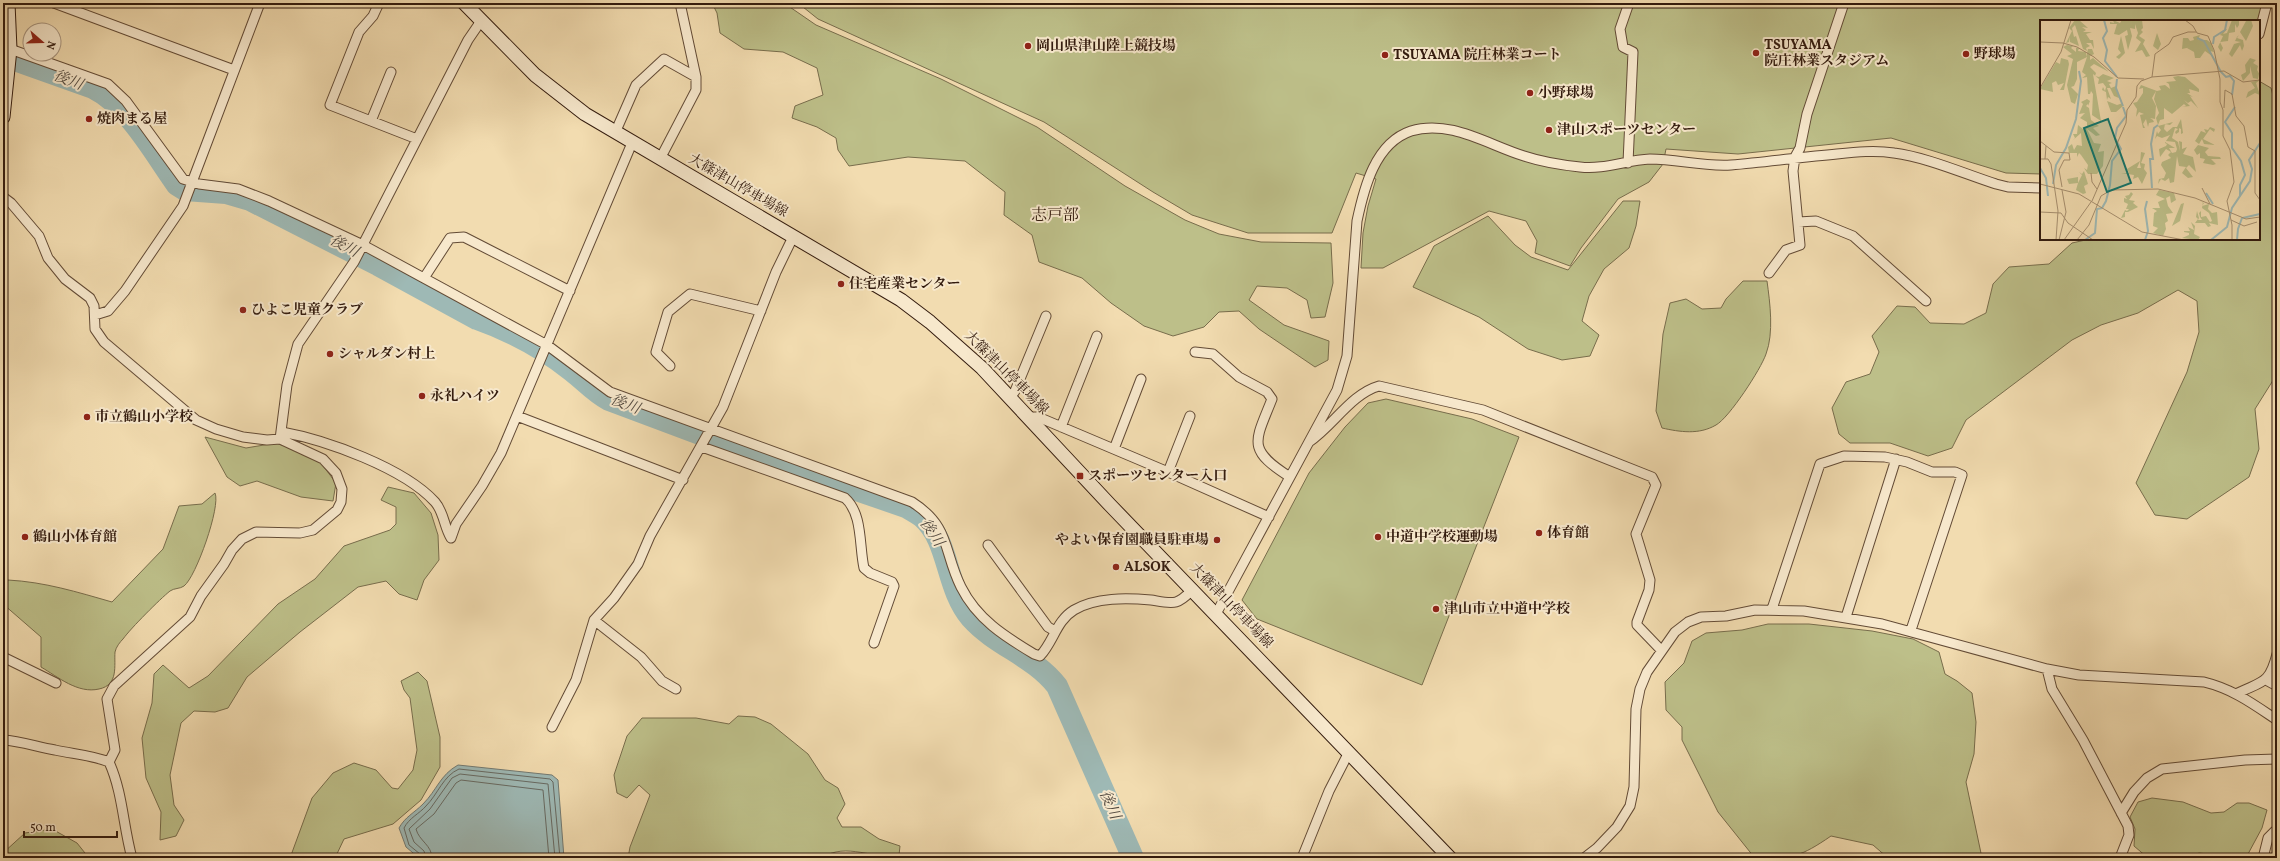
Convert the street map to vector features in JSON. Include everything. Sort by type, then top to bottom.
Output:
[{"type":"main road","points":[[3,117],[10,50],[8,3]]},
{"type":"main road","name":"大篠津山停車場線","points":[[464,3],[535,75],[585,114],[907,304],[930,322],[982,368],[1450,858]]},
{"type":"street","points":[[54,3],[234,70]]},
{"type":"street","points":[[95,315],[108,311],[125,290],[190,188],[260,3]]},
{"type":"street","points":[[379,3],[373,16],[359,32],[330,105],[417,139]]},
{"type":"street","points":[[660,159],[696,90],[696,77],[680,3]]},
{"type":"street","points":[[1628,163],[1633,52],[1623,47],[1620,29],[1629,3]]},
{"type":"street","points":[[1769,273],[1786,250],[1800,245],[1793,170],[1795,158],[1800,148],[1807,114],[1844,3]]},
{"type":"street","points":[[2260,30],[2267,3]]},
{"type":"street","points":[[281,435],[287,385],[298,344],[354,262],[468,40],[481,21]]},
{"type":"street","points":[[10,50],[108,84],[126,102],[190,188]]},
{"type":"street","points":[[615,133],[636,84],[664,60],[696,77]]},
{"type":"street","points":[[371,121],[391,72]]},
{"type":"street","points":[[1216,614],[1343,376],[1347,356],[1357,221],[1361,203],[1375,166],[1384,149],[1396,139],[1411,131],[1429,128],[1447,129],[1543,162],[1581,167],[1605,168],[1650,159],[1706,165],[1730,165],[1873,152],[1894,153],[1996,184],[2040,188]]},
{"type":"street","points":[[3,197],[11,203],[38,236],[48,258],[61,274],[90,298],[94,306],[95,329],[104,342],[196,420],[216,429],[243,436],[266,440],[281,435],[361,457],[398,474],[420,488],[436,504],[451,538],[456,524],[482,486],[498,458],[632,143]]},
{"type":"street","points":[[190,188],[238,189],[269,201],[424,278],[546,347],[610,392],[804,482],[845,498],[850,502],[860,535],[864,568],[870,573],[892,582],[894,586],[874,643]]},
{"type":"street","points":[[1798,222],[1816,221],[1853,236],[1926,301]]},
{"type":"street","points":[[552,727],[576,680],[594,620],[614,598],[634,570],[650,536],[707,437],[736,379],[760,311],[793,237]]},
{"type":"street","points":[[424,278],[450,238],[464,238],[570,291]]},
{"type":"street","points":[[670,366],[656,352],[668,312],[690,294],[760,311]]},
{"type":"street","points":[[1011,398],[1046,316]]},
{"type":"street","points":[[1061,427],[1097,336]]},
{"type":"street","points":[[1196,352],[1213,354],[1239,377],[1267,392],[1272,398],[1256,438],[1260,455],[1269,464],[1290,477]]},
{"type":"street","points":[[1114,448],[1141,379]]},
{"type":"street","points":[[1308,443],[1324,432],[1352,402],[1370,388],[1379,386],[1483,410],[1652,477],[1656,485],[1636,534],[1650,580],[1649,590],[1637,625],[1661,650]]},
{"type":"street","points":[[517,416],[683,480]]},
{"type":"street","points":[[1168,472],[1190,416]]},
{"type":"street","points":[[1028,417],[1038,417],[1114,448],[1269,517]]},
{"type":"street","points":[[132,858],[126,837],[118,789],[109,762],[115,750],[107,699],[114,686],[190,617],[201,596],[232,550],[242,540],[256,532],[300,533],[313,530],[337,510],[341,502],[342,489],[336,473],[323,459],[281,435]]},
{"type":"street","points":[[707,437],[912,502],[932,518],[940,528],[960,586],[983,619],[1011,640],[1040,656],[1046,650],[1064,616],[1088,603],[1132,598],[1175,602],[1185,597],[1192,589]]},
{"type":"street","points":[[1772,609],[1820,464],[1844,456],[1896,459],[1932,472],[1955,472],[1962,475],[1911,630]]},
{"type":"street","points":[[1846,617],[1896,459]]},
{"type":"street","points":[[988,545],[1048,627],[1055,631]]},
{"type":"street","points":[[1584,858],[1597,848],[1617,827],[1630,806],[1634,787],[1636,709],[1640,689],[1647,672],[1675,632],[1688,622],[1702,616],[1726,616],[1755,610],[1772,609],[1846,617],[1911,630],[2047,669],[2079,676],[2204,682],[2238,693],[2277,720]]},
{"type":"street","points":[[594,620],[641,657],[662,681],[676,689]]},
{"type":"street","points":[[2238,693],[2256,687],[2266,680],[2274,667],[2277,654]]},
{"type":"street","points":[[4,661],[56,683]]},
{"type":"street","points":[[2047,669],[2052,689],[2083,740],[2128,826],[2129,835],[2120,858]]},
{"type":"street","points":[[2266,680],[2277,686]]},
{"type":"street","points":[[3,740],[18,741],[109,762]]},
{"type":"street","points":[[1302,858],[1329,791],[1349,752]]},
{"type":"street","points":[[2122,813],[2134,792],[2147,778],[2162,769],[2245,760],[2277,759]]},
{"type":"street","points":[[2263,858],[2268,838],[2275,831],[2277,831]]},
{"type":"green space","points":[[712,3],[784,3],[816,25],[941,79],[1037,127],[1125,186],[1185,220],[1219,234],[1261,242],[1331,243],[1333,283],[1325,317],[1311,318],[1307,300],[1287,288],[1257,286],[1249,300],[1284,325],[1329,341],[1328,360],[1315,367],[1259,329],[1239,311],[1219,312],[1204,327],[1173,336],[1144,326],[1111,303],[1082,278],[1039,262],[1032,235],[1004,215],[1005,192],[965,161],[908,157],[849,166],[838,150],[836,138],[817,127],[792,118],[795,106],[823,95],[817,68],[783,52],[744,49],[720,33],[717,13]]},
{"type":"green space","name":"津山スポーツセンター","points":[[798,3],[2262,3],[2259,20],[2040,20],[2040,174],[2006,173],[1891,138],[1738,154],[1666,149],[1663,164],[1649,182],[1618,199],[1581,248],[1570,266],[1535,253],[1537,241],[1526,221],[1489,211],[1383,268],[1361,268],[1363,233],[1368,206],[1376,179],[1356,173],[1332,233],[1248,233],[1192,215],[1153,192],[1044,122],[818,19]]},
{"type":"green space","points":[[2260,82],[2271,88],[2277,111],[2277,374],[2255,409],[2259,449],[2249,477],[2187,519],[2155,515],[2136,483],[2187,372],[2199,332],[2197,301],[2178,290],[2138,313],[2101,325],[2072,340],[1966,420],[1952,448],[1928,456],[1890,443],[1850,443],[1839,434],[1832,408],[1846,382],[1870,374],[1879,352],[1872,336],[1897,306],[1915,307],[1930,323],[1964,324],[1986,313],[1993,284],[2009,267],[2049,264],[2072,243],[2086,240],[2260,240]]},
{"type":"green space","points":[[1623,201],[1640,201],[1636,226],[1629,248],[1604,269],[1589,296],[1582,321],[1599,335],[1590,356],[1562,360],[1528,349],[1479,317],[1413,287],[1434,246],[1488,216],[1515,245],[1531,257],[1568,270]]},
{"type":"green space","points":[[1743,281],[1767,281],[1771,327],[1768,346],[1763,361],[1729,413],[1716,425],[1703,430],[1689,432],[1662,428],[1656,411],[1663,334],[1670,303],[1686,299],[1702,309],[1721,308],[1726,299]]},
{"type":"green space","name":"中道中学校運動場","points":[[1386,399],[1472,419],[1519,437],[1422,685],[1257,619],[1242,600],[1309,473],[1345,427],[1368,403]]},
{"type":"green space","points":[[205,437],[246,448],[276,443],[321,463],[336,483],[333,501],[301,497],[257,481],[240,486],[227,477]]},
{"type":"green space","points":[[388,487],[414,493],[431,513],[438,535],[439,560],[424,580],[417,600],[399,594],[386,581],[358,587],[300,632],[247,677],[228,708],[215,712],[194,711],[181,723],[170,775],[174,805],[184,820],[176,836],[160,840],[161,812],[146,778],[142,738],[152,703],[154,674],[163,665],[189,688],[208,676],[278,604],[315,579],[344,546],[390,530],[396,524],[396,507],[381,500]]},
{"type":"green space","points":[[215,493],[216,500],[211,526],[195,570],[184,586],[172,590],[165,595],[119,643],[115,652],[113,679],[110,683],[99,689],[83,689],[68,684],[41,667],[41,637],[3,604],[3,588],[8,580],[48,585],[112,602],[163,549],[179,506],[202,504]]},
{"type":"green space","points":[[1768,624],[1809,624],[1872,631],[1913,639],[1939,652],[1945,674],[1972,693],[1976,722],[1974,754],[1966,782],[1982,858],[1888,858],[1873,845],[1831,836],[1812,848],[1795,856],[1777,858],[1754,857],[1718,812],[1682,740],[1682,727],[1666,710],[1665,682],[1684,663],[1692,641],[1706,633],[1742,630]]},
{"type":"green space","points":[[418,672],[427,681],[440,737],[440,767],[421,800],[393,824],[344,839],[335,858],[290,858],[312,798],[333,773],[354,763],[376,770],[392,788],[398,789],[413,770],[417,750],[410,698],[404,690],[401,681]]},
{"type":"green space","points":[[738,716],[755,717],[771,724],[808,754],[825,780],[838,788],[845,804],[837,818],[842,827],[861,827],[879,839],[900,846],[899,855],[881,856],[851,851],[841,851],[831,853],[822,858],[628,858],[630,847],[650,795],[639,785],[627,798],[617,793],[614,775],[627,736],[642,718],[696,718],[729,724]]},
{"type":"green space","points":[[2152,798],[2183,802],[2211,813],[2224,812],[2237,803],[2249,803],[2267,810],[2262,828],[2248,854],[2239,858],[2199,853],[2189,858],[2148,858],[2134,846],[2135,829],[2130,817],[2138,802]]},
{"type":"green space","points":[[52,829],[77,843],[89,858],[3,858],[3,853],[25,833]]},
{"type":"water","points":[[458,765],[552,775],[558,780],[564,858],[419,858],[406,847],[399,828],[401,824],[428,799],[447,773]]},
{"type":"waterway","name":"後川","points":[[3,56],[93,88],[106,96],[118,106],[140,131],[177,185],[185,190],[226,193],[250,200],[378,265],[477,319],[527,341],[550,355],[609,400],[769,460],[906,507],[922,517],[931,527],[938,539],[956,593],[971,618],[981,628],[1037,667],[1057,686],[1133,858]]},
{"type":"place","name":"岡山県津山陸上競技場","points":[[1028,46]]},
{"type":"place","name":"TSUYAMA 院庄林業スタジアム","points":[[1756,53]]},
{"type":"place","name":"野球場","points":[[1966,54]]},
{"type":"place","name":"TSUYAMA 院庄林業コート","points":[[1385,55]]},
{"type":"place","name":"小野球場","points":[[1530,93]]},
{"type":"place","name":"焼肉まる屋","points":[[89,119]]},
{"type":"place","name":"津山スポーツセンター","points":[[1549,130]]},
{"type":"place","name":"住宅産業センター","points":[[841,284]]},
{"type":"place","name":"ひよこ児童クラブ","points":[[243,310]]},
{"type":"place","name":"シャルダン村上","points":[[330,354]]},
{"type":"place","name":"永礼ハイツ","points":[[422,396]]},
{"type":"place","name":"市立鶴山小学校","points":[[87,417]]},
{"type":"place","name":"スポーツセンター入口","points":[[1080,476]]},
{"type":"place","name":"体育館","points":[[1539,533]]},
{"type":"place","name":"鶴山小体育館","points":[[25,537]]},
{"type":"place","name":"中道中学校運動場","points":[[1378,537]]},
{"type":"place","name":"やよい保育園職員駐車場","points":[[1217,540]]},
{"type":"place","name":"ALSOK","points":[[1116,567]]},
{"type":"place","name":"津山市立中道中学校","points":[[1436,609]]},
{"type":"district","name":"志戸部","points":[[1055,216]]}]
